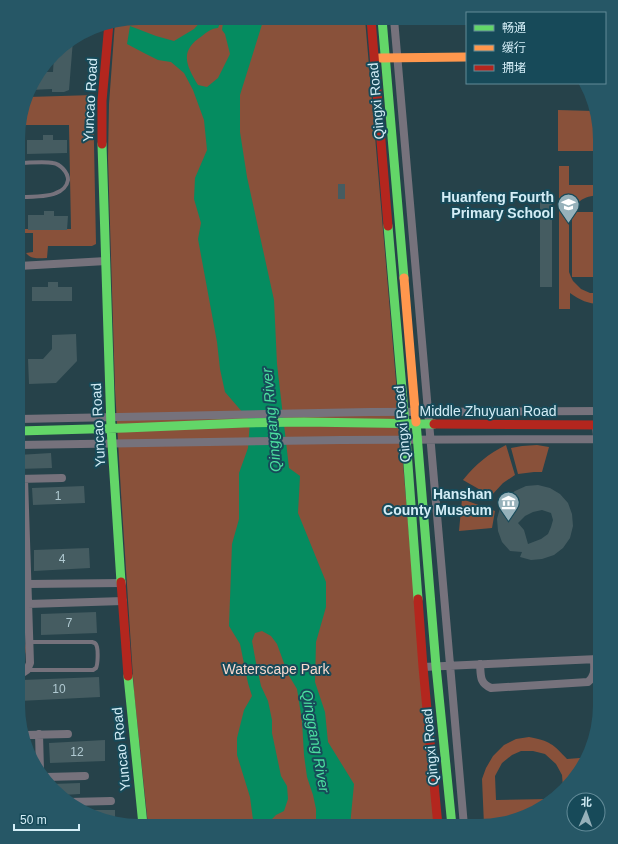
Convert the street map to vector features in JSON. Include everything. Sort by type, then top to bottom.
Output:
[{"type":"main road","name":"Qingxi Road","points":[[371,25],[405,424],[423,667],[437,819]]},
{"type":"main road","name":"Qingxi Road","points":[[383,25],[436,666],[451,819]]},
{"type":"main road","name":"Yuncao Road","points":[[108,29],[102,101],[102,158],[112,443],[129,692],[142,819]]},
{"type":"main road","points":[[374,58],[466,57]]},
{"type":"main road","points":[[387,208],[398,207]]},
{"type":"main road","name":"Middle Zhuyuan Road","points":[[25,431],[304,422],[429,425],[593,425]]},
{"type":"street","points":[[395,25],[463,819]]},
{"type":"street","points":[[25,266],[106,261]]},
{"type":"street","points":[[25,419],[404,412],[593,411]]},
{"type":"street","points":[[25,445],[406,439],[593,439]]},
{"type":"street","points":[[25,479],[62,478]]},
{"type":"street","points":[[25,539],[30,663],[27,670]]},
{"type":"street","points":[[28,584],[122,583]]},
{"type":"street","points":[[28,604],[123,601]]},
{"type":"street","points":[[423,667],[593,658]]},
{"type":"street","points":[[480,664],[482,682],[485,686],[491,688],[588,682],[593,678]]},
{"type":"street","points":[[39,734],[40,761]]},
{"type":"street","points":[[29,735],[68,734]]},
{"type":"street","points":[[50,777],[85,776]]},
{"type":"street","points":[[78,802],[111,801]]},
{"type":"lane","points":[[25,163],[53,163],[60,165],[66,172],[68,180],[65,188],[55,194],[25,197]]},
{"type":"lane","points":[[27,670],[93,670],[96,668],[97,664],[97,646],[92,642],[29,642]]},
{"type":"green space","name":"Waterscape Park","points":[[131,25],[366,25],[433,819],[147,819],[134,692],[115,389],[108,158],[109,104],[115,27]]},
{"type":"green space","points":[[93,95],[96,244],[92,246],[48,246],[47,258],[33,258],[26,253],[33,252],[33,233],[25,233],[25,229],[71,229],[69,125],[26,125],[33,97]]},
{"type":"green space","points":[[558,110],[590,111],[592,124],[593,151],[558,151]]},
{"type":"green space","points":[[559,166],[569,166],[569,185],[593,185],[593,196],[584,198],[580,201],[573,209],[569,220],[569,272],[573,281],[581,289],[593,293],[593,303],[577,298],[570,293],[570,309],[559,309]]},
{"type":"green space","points":[[572,212],[593,212],[593,277],[572,277]]},
{"type":"green space","points":[[506,445],[515,475],[503,483],[491,496],[463,480],[483,460]]},
{"type":"green space","points":[[537,445],[549,447],[542,472],[518,474],[511,448]]},
{"type":"green space","points":[[462,499],[495,511],[492,528],[459,531]]},
{"type":"green space","points":[[529,737],[542,740],[551,744],[567,759],[580,758],[574,769],[563,782],[562,775],[556,764],[545,754],[533,751],[521,751],[512,755],[502,763],[495,776],[496,800],[544,799],[516,813],[502,817],[484,819],[482,779],[486,768],[493,756],[504,745],[516,739]]},
{"type":"water","name":"Qinggang River","points":[[198,25],[219,25],[218,28],[210,30],[195,42],[187,53],[190,71],[198,85],[207,87],[218,78],[230,54],[225,34],[222,30],[223,25],[262,25],[240,95],[240,132],[247,177],[274,300],[277,364],[289,468],[300,476],[298,513],[326,582],[326,607],[316,642],[315,682],[325,712],[328,742],[354,784],[351,819],[316,819],[316,809],[313,795],[307,777],[302,721],[297,689],[288,674],[277,644],[271,636],[262,631],[255,633],[252,641],[261,686],[268,701],[272,720],[272,733],[281,776],[287,786],[288,799],[284,811],[272,819],[253,819],[250,797],[237,755],[237,738],[244,710],[252,696],[240,644],[229,626],[232,544],[239,519],[239,473],[248,448],[250,421],[225,392],[198,239],[201,223],[194,199],[195,178],[207,150],[204,120],[193,90],[184,73],[171,62],[158,60],[127,44],[130,26],[174,41],[194,29]]},
{"type":"building","points":[[73,46],[69,90],[64,92],[52,92],[52,89],[36,90],[46,72],[53,72],[53,64]]},
{"type":"building","points":[[43,135],[53,135],[53,140],[67,140],[67,153],[27,154],[27,140],[43,140]]},
{"type":"building","points":[[338,184],[345,184],[345,199],[338,199]]},
{"type":"building","points":[[540,199],[552,199],[552,287],[540,287]]},
{"type":"building","points":[[44,211],[54,211],[54,216],[68,216],[67,230],[28,230],[28,215],[44,215]]},
{"type":"building","points":[[48,282],[58,282],[58,287],[72,287],[72,301],[32,301],[32,287],[48,287]]},
{"type":"building","points":[[76,334],[77,361],[56,383],[29,384],[28,359],[43,359],[52,349],[52,335]]},
{"type":"building","points":[[51,453],[52,468],[25,469],[25,455]]},
{"type":"building","name":"Hanshan County Museum","points":[[538,485],[550,488],[560,494],[568,503],[572,514],[573,526],[570,538],[563,548],[554,555],[542,559],[531,560],[520,557],[522,552],[510,551],[502,542],[498,531],[497,519],[500,508],[506,498],[515,491],[526,486]],"holes":[[[542,510],[551,513],[553,520],[548,534],[541,539],[528,544],[524,530],[518,523],[525,516],[533,512]]]},
{"type":"building","points":[[84,486],[85,503],[33,505],[32,488]]},
{"type":"building","points":[[89,548],[90,568],[34,571],[34,550]]},
{"type":"building","points":[[96,612],[97,633],[41,635],[41,614]]},
{"type":"building","points":[[99,677],[100,697],[25,701],[25,680]]},
{"type":"building","points":[[105,740],[105,761],[50,763],[49,743]]},
{"type":"building","points":[[80,783],[80,794],[68,795],[57,784]]},
{"type":"building","points":[[95,810],[115,810],[115,816],[109,815]]},
{"type":"traffic: fast","points":[[383,25],[404,278]]},
{"type":"traffic: fast","points":[[102,144],[111,428],[121,582]]},
{"type":"traffic: fast","points":[[388,226],[418,599]]},
{"type":"traffic: fast","points":[[25,431],[244,423],[304,422],[434,424]]},
{"type":"traffic: fast","points":[[416,422],[436,666],[451,819]]},
{"type":"traffic: fast","points":[[128,676],[142,819]]},
{"type":"traffic: slow","points":[[379,58],[466,57]]},
{"type":"traffic: slow","points":[[404,278],[416,422]]},
{"type":"traffic: jam","points":[[371,25],[388,226]]},
{"type":"traffic: jam","points":[[102,144],[102,101],[108,29]]},
{"type":"traffic: jam","points":[[434,424],[593,425]]},
{"type":"traffic: jam","points":[[121,582],[128,676]]},
{"type":"traffic: jam","points":[[418,599],[437,819]]},
{"type":"place","name":"Huanfeng Fourth Primary School","points":[[569,224]]},
{"type":"place","name":"Hanshan County Museum","points":[[508,522]]}]
